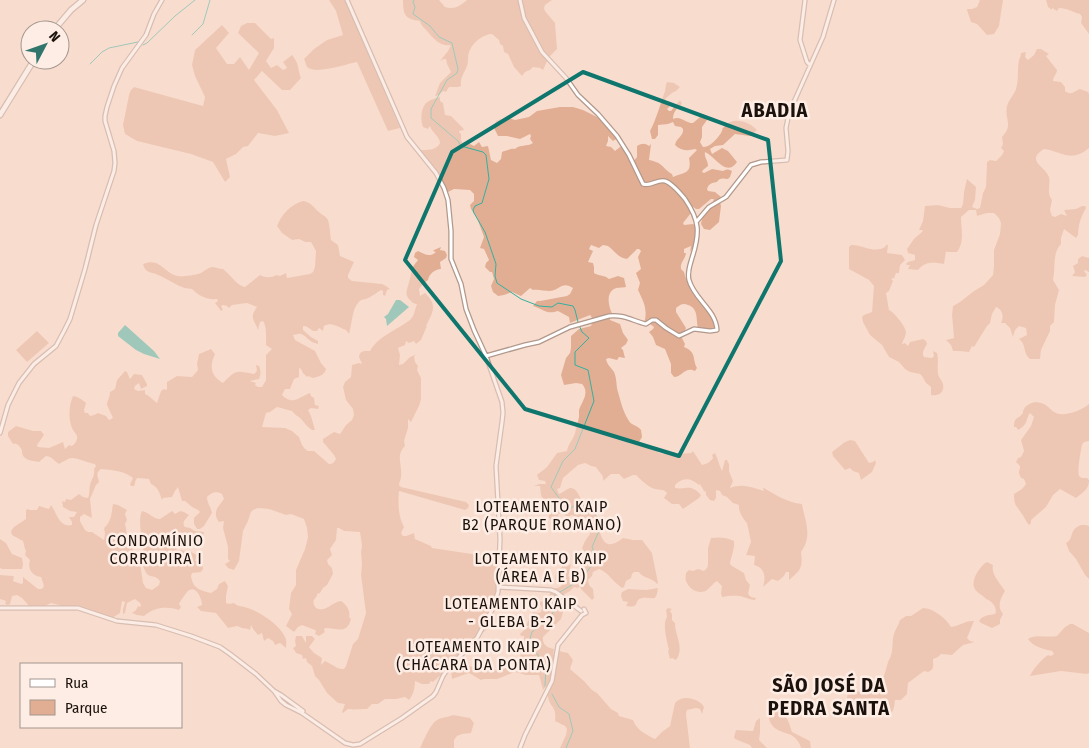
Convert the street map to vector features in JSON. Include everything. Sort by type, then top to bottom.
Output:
[{"type":"main road","points":[[62,20],[83,0]]},
{"type":"main road","points":[[0,115],[28,70]]},
{"type":"street","points":[[0,433],[8,405],[19,384],[34,364],[56,346],[70,319],[96,225],[114,171],[113,148],[105,116],[107,107],[122,68],[146,35],[162,0]]},
{"type":"street","points":[[274,691],[283,703],[294,708],[348,744],[362,743],[402,718],[435,694],[447,670],[477,638],[494,605],[499,587],[500,539],[496,466],[503,412],[502,402],[486,356],[466,309],[451,259],[448,200],[444,188],[436,173],[408,137],[347,0]]},
{"type":"street","points":[[486,356],[540,342],[570,327],[615,315],[646,324],[656,320],[678,336],[694,329],[717,330],[716,321],[694,291],[688,278],[688,270],[697,239],[697,221],[694,214],[682,196],[669,183],[662,181],[646,185],[642,183],[618,136],[578,95],[566,78],[542,52],[524,18],[520,0]]},
{"type":"street","points":[[805,0],[800,40],[806,60],[810,64]]},
{"type":"street","points":[[697,221],[709,207],[726,197],[751,165],[761,162],[787,160],[786,128],[789,113],[826,28],[834,0]]},
{"type":"street","points":[[499,587],[551,590],[582,612],[558,645],[552,680],[520,748]]},
{"type":"street","points":[[0,608],[78,608],[117,622],[156,625],[207,641],[224,649],[245,665],[274,691],[288,700],[294,708]]},
{"type":"street","points":[[283,703],[288,700]]},
{"type":"highlighted area","points":[[583,72],[768,140],[781,261],[679,456],[525,409],[405,260],[452,152]]},
{"type":"green space","points":[[329,0],[345,0],[400,128],[388,131],[357,62],[317,70],[307,67],[304,59],[314,49],[327,40],[343,35],[336,11]]},
{"type":"green space","points":[[403,0],[439,0],[445,7],[454,8],[467,0],[552,0],[544,8],[555,23],[557,49],[549,57],[543,70],[533,67],[522,76],[514,67],[508,54],[504,52],[499,40],[492,34],[486,35],[476,41],[471,47],[461,86],[449,87],[446,92],[443,91],[435,96],[440,83],[451,72],[446,59],[440,61],[451,45],[443,45],[432,36],[420,21],[408,17],[404,13]]},
{"type":"green space","points":[[980,0],[1003,0],[999,26],[994,34],[987,35],[977,24],[971,22],[967,9],[977,7]]},
{"type":"green space","points":[[1046,0],[1089,0],[1089,34],[1081,23],[1082,17],[1080,14],[1062,8],[1059,8],[1057,11],[1052,8],[1052,10],[1048,7]]},
{"type":"green space","points":[[247,23],[255,23],[271,39],[274,38],[274,48],[266,61],[271,68],[277,65],[283,70],[287,68],[283,62],[292,55],[295,58],[301,78],[290,90],[282,90],[262,71],[254,80],[277,110],[289,133],[275,136],[258,133],[248,146],[243,147],[236,154],[226,159],[230,177],[225,182],[213,162],[191,154],[137,141],[125,134],[123,125],[129,95],[134,87],[203,106],[205,97],[192,65],[195,50],[222,25],[229,33],[216,48],[227,64],[234,64],[240,57],[249,70],[259,53],[238,33],[241,26]]},
{"type":"green space","points":[[1037,49],[1041,49],[1049,54],[1046,56],[1057,70],[1053,81],[1061,82],[1067,92],[1071,93],[1080,89],[1089,94],[1089,148],[1072,156],[1044,149],[1036,157],[1036,160],[1049,177],[1049,194],[1052,200],[1050,210],[1052,216],[1055,217],[1061,214],[1067,216],[1064,210],[1076,209],[1082,206],[1086,208],[1079,224],[1076,238],[1064,229],[1061,244],[1056,252],[1053,280],[1059,290],[1055,305],[1054,322],[1050,326],[1050,331],[1041,350],[1040,359],[1030,359],[1019,339],[1027,335],[1026,328],[1019,326],[1015,330],[1013,337],[1010,328],[1005,323],[1001,323],[1002,314],[996,307],[990,323],[974,347],[972,346],[969,352],[953,351],[951,345],[946,340],[954,338],[953,306],[984,285],[993,275],[994,250],[1000,234],[1001,223],[999,218],[994,213],[977,216],[976,210],[969,210],[961,217],[961,244],[957,252],[946,251],[944,264],[930,263],[918,270],[908,269],[910,265],[906,264],[915,260],[915,255],[908,253],[907,249],[923,231],[919,230],[923,221],[925,206],[938,205],[961,208],[967,179],[976,187],[975,200],[972,207],[980,208],[986,187],[987,162],[990,160],[996,161],[1004,151],[1001,148],[1003,144],[1002,137],[1006,133],[1008,125],[1006,111],[1016,89],[1021,53],[1026,52],[1025,57],[1028,60]]},
{"type":"green space","points":[[667,82],[674,83],[680,87],[665,99],[672,104],[667,109],[669,111],[680,100],[682,104],[676,110],[673,119],[678,118],[693,123],[700,117],[706,115],[708,117],[702,127],[700,142],[703,147],[713,142],[722,129],[732,121],[741,121],[757,130],[750,136],[735,134],[723,145],[710,149],[712,154],[722,148],[728,151],[737,162],[729,168],[705,152],[708,166],[702,172],[704,173],[712,169],[732,171],[728,179],[719,179],[717,182],[710,184],[707,189],[721,197],[719,222],[710,230],[704,229],[701,224],[714,199],[711,199],[699,209],[690,206],[691,213],[683,223],[684,225],[693,224],[697,227],[697,241],[690,252],[691,246],[684,249],[684,253],[686,253],[681,269],[690,286],[710,308],[717,321],[715,321],[714,330],[699,331],[696,313],[692,307],[683,304],[676,308],[676,312],[686,328],[681,336],[685,344],[684,347],[693,353],[697,368],[695,371],[689,370],[674,377],[671,373],[671,364],[665,349],[656,345],[649,332],[654,327],[650,324],[644,324],[644,303],[638,290],[640,283],[636,273],[641,269],[638,257],[641,251],[637,249],[627,259],[619,256],[608,246],[603,245],[599,248],[591,245],[589,249],[593,251],[588,262],[593,263],[594,273],[609,279],[618,276],[624,278],[626,287],[614,289],[611,291],[609,298],[609,306],[614,316],[610,317],[610,320],[620,324],[628,340],[621,348],[625,358],[619,357],[617,360],[606,359],[614,372],[625,414],[630,422],[641,430],[642,437],[639,442],[663,454],[673,452],[677,454],[691,453],[693,451],[702,465],[711,461],[712,455],[715,453],[722,471],[725,460],[727,460],[733,481],[730,488],[743,486],[764,491],[764,488],[787,500],[802,504],[807,528],[807,540],[801,552],[802,562],[796,574],[789,580],[789,572],[786,572],[778,581],[772,579],[763,587],[764,573],[758,566],[754,565],[755,556],[746,555],[751,542],[747,523],[741,515],[739,505],[722,495],[720,491],[716,490],[714,501],[710,500],[700,484],[690,480],[681,481],[675,485],[675,488],[691,488],[701,495],[683,509],[679,504],[672,504],[664,498],[667,493],[665,491],[650,487],[636,475],[624,479],[619,474],[611,474],[603,481],[602,475],[596,467],[585,463],[578,465],[563,478],[560,488],[557,489],[559,494],[572,488],[583,503],[590,503],[596,514],[603,540],[606,543],[616,543],[623,538],[642,540],[652,553],[658,583],[639,572],[634,572],[622,588],[605,572],[599,569],[593,572],[588,580],[589,585],[593,589],[594,598],[592,600],[580,586],[578,588],[574,587],[563,595],[553,589],[562,585],[560,579],[555,580],[556,572],[562,567],[562,564],[566,567],[571,564],[568,577],[577,575],[581,565],[590,563],[591,559],[587,557],[582,548],[590,534],[594,518],[578,518],[561,513],[558,514],[559,520],[557,524],[549,518],[547,502],[542,497],[540,486],[534,486],[546,484],[545,481],[539,480],[537,475],[547,467],[557,453],[567,451],[575,433],[585,391],[582,384],[564,385],[561,375],[566,358],[570,353],[571,336],[579,329],[591,326],[592,319],[590,315],[570,323],[569,317],[558,311],[548,312],[533,306],[537,301],[567,296],[573,288],[566,285],[550,291],[533,290],[530,288],[521,296],[512,292],[498,296],[493,292],[491,286],[494,279],[492,272],[485,267],[489,260],[484,249],[480,248],[484,237],[470,205],[474,201],[474,194],[470,190],[454,189],[446,193],[442,184],[418,150],[433,149],[440,143],[430,126],[428,129],[423,127],[422,111],[427,103],[440,97],[445,115],[451,116],[464,130],[459,132],[464,145],[470,144],[474,146],[479,142],[482,147],[488,146],[491,160],[497,163],[501,159],[502,152],[533,143],[530,139],[530,134],[520,139],[498,136],[494,128],[496,121],[508,118],[515,120],[529,117],[537,111],[573,107],[605,119],[606,127],[611,125],[618,138],[613,141],[608,136],[606,146],[611,147],[615,151],[622,147],[632,163],[637,157],[637,146],[646,144],[649,146],[651,144],[649,160],[660,164],[673,177],[687,172],[690,163],[689,158],[697,150],[685,150],[675,145],[683,129],[675,126],[673,122],[658,125],[658,135],[655,139],[652,139],[650,131],[665,93]]},
{"type":"green space","points":[[303,201],[310,204],[327,219],[331,240],[338,245],[340,256],[354,262],[348,278],[352,281],[382,284],[390,289],[387,290],[385,296],[381,290],[359,302],[354,312],[349,334],[346,330],[330,324],[324,326],[323,331],[319,328],[317,331],[311,330],[303,326],[303,330],[318,341],[318,344],[301,334],[293,335],[295,340],[315,351],[326,369],[323,374],[313,378],[307,377],[299,368],[299,377],[294,379],[290,389],[285,389],[282,395],[289,400],[293,400],[310,393],[314,398],[315,405],[319,406],[318,409],[311,408],[308,410],[315,430],[309,428],[292,411],[277,407],[266,413],[262,427],[285,428],[292,431],[299,437],[305,449],[314,451],[329,464],[334,462],[336,459],[323,442],[323,439],[334,432],[340,434],[354,415],[353,409],[346,400],[343,387],[345,382],[351,377],[352,365],[362,364],[359,357],[361,352],[370,351],[383,337],[410,320],[417,304],[408,298],[407,294],[412,269],[418,260],[414,257],[415,253],[418,251],[431,255],[436,252],[434,250],[441,247],[440,250],[445,251],[447,255],[440,262],[441,269],[433,272],[419,289],[420,296],[425,293],[433,305],[427,326],[421,340],[416,344],[414,341],[409,343],[406,341],[405,345],[398,348],[400,355],[399,365],[417,354],[414,356],[415,362],[421,378],[421,399],[411,422],[408,419],[408,428],[404,441],[405,446],[400,453],[401,478],[399,485],[466,502],[469,505],[465,510],[399,491],[399,509],[404,527],[401,533],[403,536],[406,536],[414,533],[415,539],[432,548],[472,554],[499,565],[498,583],[488,618],[487,629],[444,672],[429,684],[415,681],[414,691],[409,700],[405,697],[385,699],[378,704],[372,704],[367,709],[348,709],[343,713],[345,704],[338,703],[327,693],[315,676],[312,666],[307,662],[306,658],[303,659],[302,655],[296,653],[293,648],[296,646],[296,636],[302,636],[306,643],[306,636],[312,636],[315,639],[309,647],[322,658],[321,665],[325,661],[339,669],[344,669],[346,666],[353,644],[358,639],[366,613],[361,575],[362,546],[360,532],[344,531],[337,528],[336,540],[330,549],[332,555],[327,560],[333,574],[327,585],[317,594],[314,602],[316,608],[323,609],[341,601],[349,610],[349,617],[351,619],[349,624],[341,630],[325,628],[325,632],[319,636],[315,634],[315,630],[302,625],[294,632],[286,626],[292,614],[289,609],[291,593],[296,585],[296,570],[308,537],[304,519],[269,509],[258,508],[253,510],[243,531],[239,561],[234,570],[228,568],[225,564],[230,561],[228,559],[228,547],[223,528],[224,521],[219,522],[216,515],[224,499],[222,494],[218,492],[207,497],[212,513],[204,526],[197,529],[194,524],[194,518],[200,512],[185,501],[182,501],[178,487],[172,497],[163,498],[162,500],[158,490],[151,484],[149,479],[137,478],[134,486],[131,486],[133,478],[130,476],[118,471],[101,469],[97,473],[99,482],[90,499],[92,518],[84,514],[80,517],[85,530],[104,540],[104,528],[110,520],[113,504],[127,510],[125,524],[127,537],[140,562],[143,583],[146,588],[152,590],[159,585],[160,581],[147,574],[142,565],[144,555],[140,520],[142,511],[160,519],[172,511],[175,514],[180,511],[184,512],[189,515],[184,522],[185,527],[204,532],[202,542],[188,547],[179,544],[175,547],[177,550],[189,551],[197,555],[195,561],[202,561],[203,569],[201,572],[192,573],[193,584],[200,590],[211,593],[217,589],[219,584],[225,581],[228,586],[226,603],[234,603],[248,608],[269,620],[282,632],[286,640],[286,648],[280,643],[275,645],[268,638],[264,641],[262,633],[258,635],[251,625],[250,630],[237,626],[228,628],[216,613],[201,611],[197,607],[202,605],[201,599],[198,592],[193,589],[187,592],[179,604],[181,607],[179,610],[161,608],[144,616],[137,615],[132,613],[141,605],[135,599],[127,603],[125,613],[123,614],[125,602],[122,601],[120,613],[112,618],[80,607],[51,603],[31,608],[17,595],[12,596],[8,605],[5,604],[6,601],[0,599],[0,575],[13,576],[13,581],[21,584],[23,583],[23,577],[38,589],[42,589],[44,586],[41,577],[35,575],[30,569],[30,560],[25,555],[26,551],[23,541],[12,535],[11,531],[26,519],[26,510],[37,510],[39,506],[49,509],[51,505],[61,522],[72,525],[69,517],[74,517],[77,512],[63,507],[62,501],[65,502],[66,499],[71,500],[79,494],[88,498],[94,468],[96,467],[95,464],[73,458],[59,464],[46,456],[39,462],[27,459],[23,456],[19,446],[13,444],[8,436],[8,432],[16,426],[33,431],[41,431],[44,435],[37,445],[38,447],[49,448],[63,442],[65,449],[69,445],[72,446],[77,439],[70,416],[73,396],[80,398],[86,403],[85,413],[88,413],[90,416],[98,413],[106,416],[109,420],[113,418],[107,405],[110,392],[115,389],[117,380],[125,371],[130,379],[134,374],[142,375],[147,386],[141,389],[139,383],[134,389],[138,391],[145,390],[145,394],[157,403],[161,391],[167,389],[167,382],[177,376],[192,377],[198,370],[199,354],[211,349],[215,354],[212,371],[223,383],[237,372],[254,374],[257,371],[256,365],[260,369],[259,379],[250,381],[256,383],[255,385],[258,387],[262,387],[266,380],[266,355],[272,349],[266,345],[266,329],[263,321],[260,322],[258,330],[254,321],[253,314],[257,307],[247,303],[232,305],[229,308],[223,305],[221,306],[223,310],[221,311],[215,303],[218,301],[217,299],[203,297],[192,289],[148,272],[143,264],[149,262],[158,264],[173,275],[180,276],[198,274],[212,267],[223,269],[236,282],[245,287],[260,275],[270,277],[286,273],[287,278],[310,274],[315,267],[316,251],[311,242],[299,239],[292,240],[282,233],[277,226],[287,210]]},
{"type":"green space","points":[[851,245],[876,250],[888,245],[887,253],[902,255],[905,260],[900,265],[899,273],[896,273],[894,278],[891,279],[893,281],[889,291],[886,293],[889,310],[902,323],[906,332],[902,344],[905,343],[908,346],[910,342],[923,339],[927,344],[923,352],[924,357],[932,358],[934,356],[933,351],[937,353],[938,374],[943,387],[940,393],[931,395],[931,387],[920,374],[910,372],[899,362],[889,357],[882,345],[870,335],[862,317],[872,312],[874,286],[869,280],[849,269],[849,247]]},
{"type":"green space","points":[[1082,256],[1089,258],[1089,272],[1084,271],[1087,275],[1085,277],[1072,276],[1075,272],[1073,266],[1078,263],[1078,259]]},
{"type":"green space","points":[[37,331],[49,343],[27,362],[16,350]]},
{"type":"green space","points":[[1035,402],[1045,405],[1059,414],[1073,412],[1089,404],[1089,441],[1084,442],[1082,445],[1078,470],[1080,477],[1087,478],[1089,483],[1087,489],[1076,498],[1060,489],[1053,495],[1046,507],[1031,520],[1029,525],[1014,501],[1014,494],[1026,484],[1024,479],[1021,478],[1019,473],[1020,466],[1016,462],[1024,451],[1021,440],[1031,426],[1034,417],[1030,413],[1024,426],[1018,430],[1014,427],[1014,424],[1023,413],[1023,410],[1029,404]]},
{"type":"green space","points":[[850,440],[855,441],[869,463],[875,460],[876,463],[872,472],[861,480],[859,473],[850,468],[845,470],[833,456],[832,452]]},
{"type":"green space","points":[[1081,525],[1089,526],[1089,579],[1069,551],[1066,543],[1069,541],[1074,529]]},
{"type":"green space","points":[[711,538],[734,541],[730,564],[744,573],[750,585],[748,594],[756,598],[755,600],[738,596],[722,597],[722,586],[717,581],[707,590],[701,592],[692,589],[687,584],[686,573],[689,570],[698,569],[704,571],[707,568],[708,548]]},
{"type":"green space","points":[[0,539],[6,543],[12,554],[22,558],[22,569],[0,568]]},
{"type":"green space","points":[[987,562],[993,565],[995,576],[1005,591],[1000,603],[1000,609],[1003,614],[1000,624],[992,628],[979,621],[984,616],[995,614],[995,607],[976,590],[973,584],[977,573]]},
{"type":"green space","points":[[658,588],[655,598],[639,599],[631,607],[626,606],[628,602],[623,601],[621,596],[622,592],[628,589],[646,590]]},
{"type":"green space","points":[[554,592],[566,602],[561,619],[543,637],[543,642],[549,648],[554,649],[553,655],[559,651],[568,653],[573,660],[570,669],[619,716],[633,720],[636,726],[655,739],[670,726],[675,703],[678,700],[690,698],[698,701],[704,707],[702,714],[700,709],[696,708],[687,710],[686,714],[690,748],[560,748],[567,729],[555,721],[555,712],[548,697],[550,684],[543,690],[539,675],[526,675],[515,672],[497,679],[481,680],[469,673],[452,679],[451,671],[465,665],[482,669],[486,665],[491,665],[496,671],[499,658],[512,667],[522,654],[520,650],[524,636],[520,634],[530,626],[526,626],[533,612],[541,612],[542,608],[539,602],[547,601],[550,593]]},
{"type":"green space","points":[[668,608],[672,609],[670,611],[672,620],[675,623],[680,646],[679,655],[676,660],[670,659],[668,651],[665,628],[666,610]]},
{"type":"green space","points":[[923,608],[939,614],[951,627],[968,621],[974,621],[967,638],[975,642],[963,645],[952,655],[941,654],[933,659],[932,670],[924,671],[908,683],[907,694],[901,700],[895,700],[894,709],[888,716],[863,706],[851,706],[854,701],[853,699],[849,701],[847,699],[848,693],[861,692],[867,688],[871,691],[881,682],[891,654],[893,636],[900,620],[906,616],[911,616]]},
{"type":"green space","points":[[1070,624],[1089,633],[1089,673],[1061,671],[1030,676],[1043,659],[1048,655],[1054,654],[1052,651],[1036,646],[1028,639],[1057,636]]},
{"type":"green space","points":[[772,708],[780,711],[788,720],[792,732],[810,741],[811,748],[801,748],[799,742],[793,736],[774,727],[770,722],[769,716]]},
{"type":"green space","points":[[453,715],[470,718],[474,723],[471,733],[457,736],[454,740],[454,748],[420,748],[434,722]]},
{"type":"green space","points":[[760,718],[759,740],[767,748],[752,748],[750,745],[735,739],[736,730],[753,731],[756,721]]},
{"type":"water","points":[[396,300],[400,300],[409,307],[387,326],[384,317],[388,314]]},
{"type":"water","points":[[125,325],[154,351],[160,359],[136,350],[118,336],[118,333]]},
{"type":"waterway","points":[[143,45],[195,0]]},
{"type":"waterway","points":[[192,35],[203,24],[210,0]]},
{"type":"waterway","points":[[414,0],[413,14],[430,26],[439,37],[452,43],[458,69],[457,73],[447,80],[431,109],[431,118],[458,141],[461,146],[483,152],[486,155],[489,179],[482,203],[475,206],[473,210],[485,232],[496,264],[495,276],[497,283],[521,299],[539,306],[552,307],[558,303],[573,306],[578,322]]},
{"type":"waterway","points":[[90,64],[109,48],[138,42]]},
{"type":"waterway","points":[[560,592],[580,580],[597,559],[592,547],[599,531],[599,519],[589,508],[577,503],[570,509],[564,505],[551,487],[563,461],[575,449],[594,401],[588,370],[575,365],[575,352],[589,338],[582,332],[579,325]]},
{"type":"waterway","points":[[545,686],[546,667],[529,642],[532,632],[553,613],[551,600],[556,594]]},
{"type":"waterway","points":[[552,694],[559,707],[569,714],[573,731],[566,748]]},
{"type":"district","name":"ABADIA","points":[[775,110]]},
{"type":"district","name":"LOTEAMENTO KAIP B2 (PARQUE ROMANO)","points":[[542,515]]},
{"type":"district","name":"CONDOMÍNIO CORRUPIRA I","points":[[156,549]]},
{"type":"district","name":"LOTEAMENTO KAIP (ÁREA A E B)","points":[[541,567]]},
{"type":"district","name":"LOTEAMENTO KAIP - GLEBA B-2","points":[[511,612]]},
{"type":"district","name":"LOTEAMENTO KAIP (CHÁCARA DA PONTA)","points":[[474,655]]},
{"type":"district","name":"SÃO JOSÉ DA PEDRA SANTA","points":[[829,696]]}]
